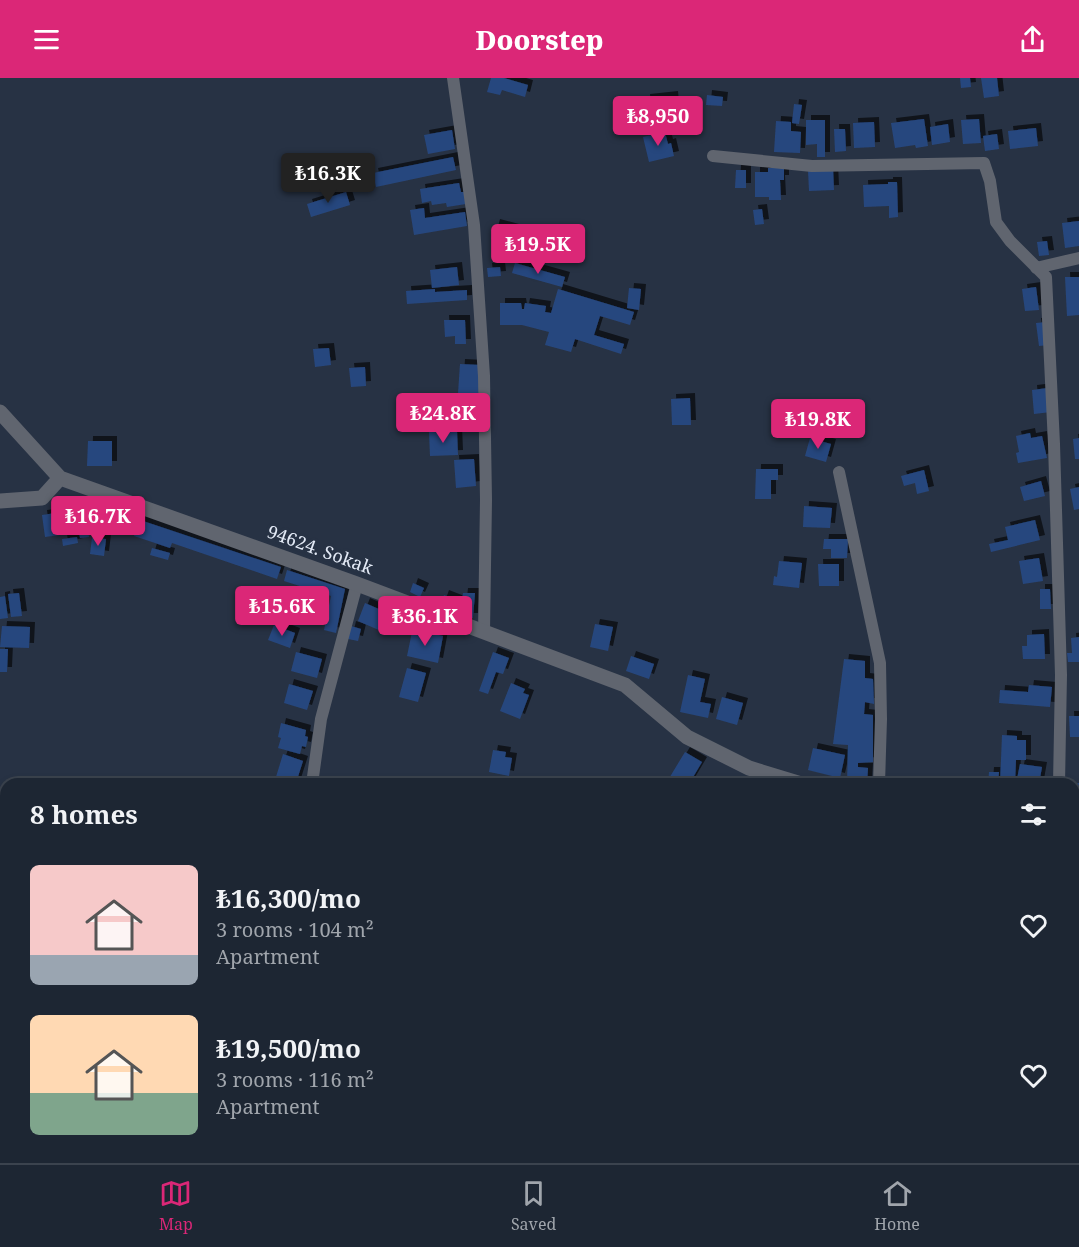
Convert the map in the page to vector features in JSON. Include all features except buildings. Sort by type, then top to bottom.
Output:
[{"type":"street","points":[[453,78],[474,225],[484,376],[486,500],[484,632]]},
{"type":"street","points":[[713,156],[812,166],[984,163],[990,181],[996,222],[1010,241],[1046,278],[1054,444],[1060,675],[1059,778]]},
{"type":"street","points":[[1036,268],[1079,258]]},
{"type":"street","name":"94624. Sokak","points":[[0,412],[60,478],[357,584],[625,685],[687,736],[749,768],[782,778]]},
{"type":"street","points":[[839,472],[880,663],[879,778]]},
{"type":"street","points":[[0,501],[42,498],[60,478]]},
{"type":"street","points":[[313,778],[321,719],[357,584]]}]
